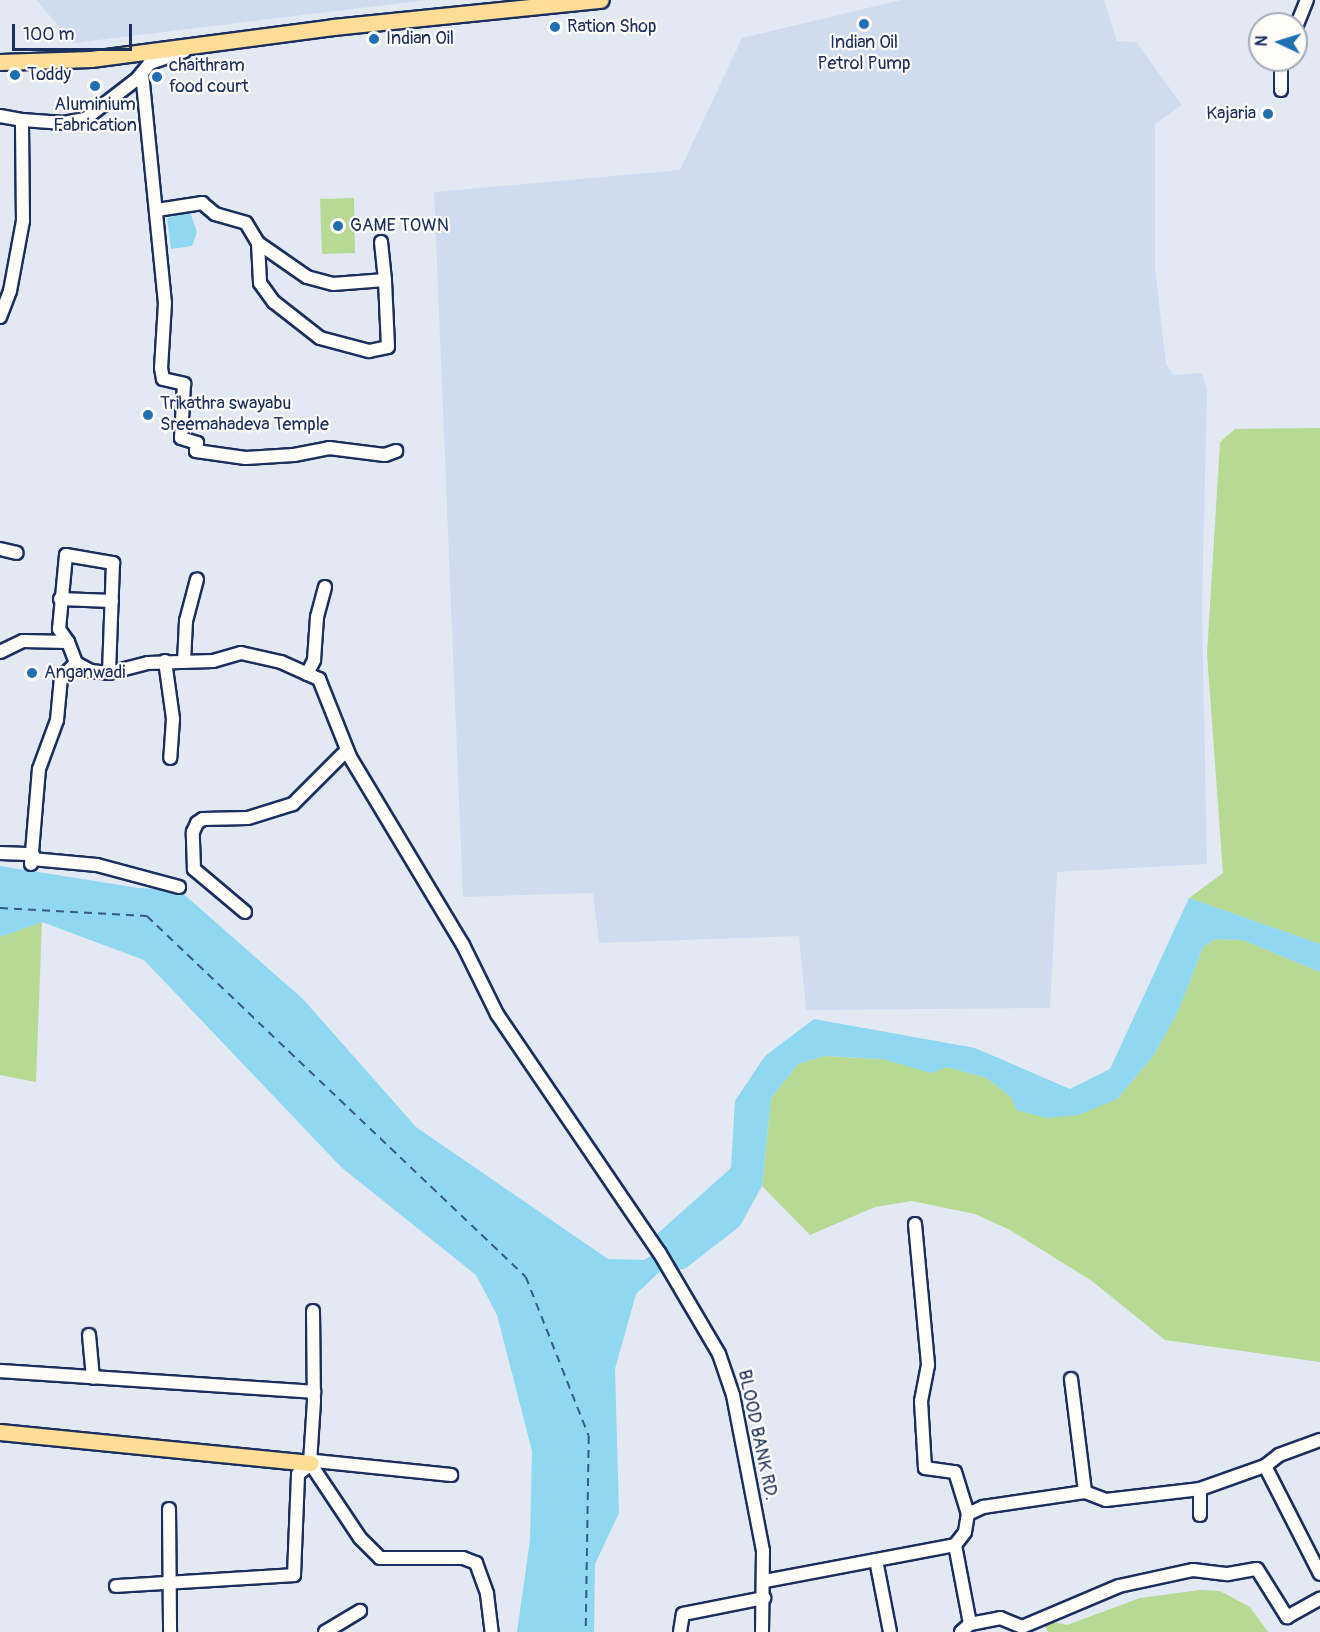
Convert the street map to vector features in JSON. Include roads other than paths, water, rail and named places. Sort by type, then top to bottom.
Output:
[{"type":"main road","points":[[0,62],[91,59],[333,27],[602,0]]},
{"type":"main road","points":[[0,1432],[310,1463]]},
{"type":"street","points":[[0,116],[64,123],[85,119],[142,73],[150,63],[200,44]]},
{"type":"street","points":[[1281,72],[1281,90]]},
{"type":"street","points":[[142,73],[165,303],[161,368],[163,379],[184,384],[180,438],[197,443],[196,450],[246,458],[294,455],[329,448],[385,454],[396,451]]},
{"type":"street","points":[[0,317],[10,291],[23,221],[22,120]]},
{"type":"street","points":[[157,210],[202,203],[215,214],[246,223],[258,243],[276,258],[308,277],[333,284],[385,280]]},
{"type":"street","points":[[258,243],[262,264],[260,283],[274,303],[320,338],[369,351],[388,347],[381,242]]},
{"type":"street","points":[[262,264],[276,258]]},
{"type":"street","points":[[0,549],[17,553]]},
{"type":"street","points":[[109,673],[113,563],[66,555],[60,599],[59,629],[68,642],[76,663],[91,671],[109,673],[165,661],[213,662],[241,654],[281,662],[307,674],[314,660],[317,617],[326,587]]},
{"type":"street","points":[[184,662],[186,621],[196,579]]},
{"type":"street","points":[[60,599],[112,601]]},
{"type":"street","points":[[0,652],[23,641],[49,638],[68,642]]},
{"type":"street","points":[[165,661],[173,719],[170,758]]},
{"type":"street","points":[[32,859],[39,769],[57,720],[61,678],[76,663]]},
{"type":"street","name":"BLOOD BANK RD.","points":[[307,674],[319,679],[347,750],[462,945],[511,1038],[661,1257],[725,1369],[763,1551],[765,1581],[762,1632]]},
{"type":"street","points":[[245,912],[194,869],[193,832],[197,823],[203,819],[248,818],[293,804],[347,750]]},
{"type":"street","points":[[0,853],[32,859],[97,865],[179,886]]},
{"type":"street","points":[[765,1581],[955,1545],[965,1532],[968,1514],[955,1472],[925,1468],[921,1401],[928,1365],[915,1224]]},
{"type":"street","points":[[313,1311],[314,1392],[310,1463],[360,1538],[380,1558],[463,1558],[476,1563],[487,1594],[492,1632]]},
{"type":"street","points":[[89,1335],[93,1378]]},
{"type":"street","points":[[0,1371],[314,1392]]},
{"type":"street","points":[[1071,1379],[1085,1491]]},
{"type":"street","points":[[968,1514],[983,1507],[1085,1491],[1106,1500],[1200,1489],[1265,1466],[1279,1455],[1320,1440]]},
{"type":"street","points":[[116,1586],[294,1575],[298,1474],[310,1463],[451,1475]]},
{"type":"street","points":[[1265,1466],[1320,1574]]},
{"type":"street","points":[[1200,1489],[1200,1515]]},
{"type":"street","points":[[169,1509],[170,1632]]},
{"type":"street","points":[[955,1545],[966,1628],[1000,1618],[1022,1627],[1119,1586],[1193,1570],[1228,1574],[1257,1569],[1287,1617],[1320,1599]]},
{"type":"street","points":[[876,1560],[890,1632]]},
{"type":"street","points":[[680,1632],[683,1614],[764,1598]]},
{"type":"street","points":[[325,1632],[360,1611]]},
{"type":"water","points":[[190,212],[197,232],[192,246],[171,249],[167,218]]},
{"type":"water","points":[[0,866],[139,888],[179,890],[303,999],[416,1127],[608,1259],[644,1260],[662,1250],[657,1234],[731,1168],[735,1101],[765,1056],[814,1019],[975,1048],[1070,1089],[1110,1069],[1189,898],[1320,944],[1320,972],[1243,940],[1215,939],[1203,947],[1179,1009],[1154,1055],[1117,1099],[1078,1115],[1047,1118],[1016,1110],[1012,1098],[987,1078],[947,1067],[931,1073],[883,1059],[824,1056],[798,1064],[771,1098],[762,1186],[740,1226],[686,1268],[676,1271],[670,1262],[636,1294],[615,1369],[619,1513],[595,1564],[594,1632],[517,1632],[530,1540],[532,1451],[497,1315],[476,1275],[341,1167],[144,960],[42,922],[0,937]]},
{"type":"place","name":"Indian Oil Petrol Pump","points":[[864,24]]},
{"type":"place","name":"Ration Shop","points":[[555,27]]},
{"type":"place","name":"Indian Oil","points":[[374,39]]},
{"type":"place","name":"Toddy","points":[[15,75]]},
{"type":"place","name":"chaithram food court","points":[[157,77]]},
{"type":"place","name":"Aluminium Fabrication","points":[[95,86]]},
{"type":"place","name":"Kajaria","points":[[1268,114]]},
{"type":"place","name":"GAME TOWN","points":[[338,226]]},
{"type":"place","name":"Trikathra swayabu Sreemahadeva Temple","points":[[148,415]]},
{"type":"place","name":"Anganwadi","points":[[32,673]]}]
